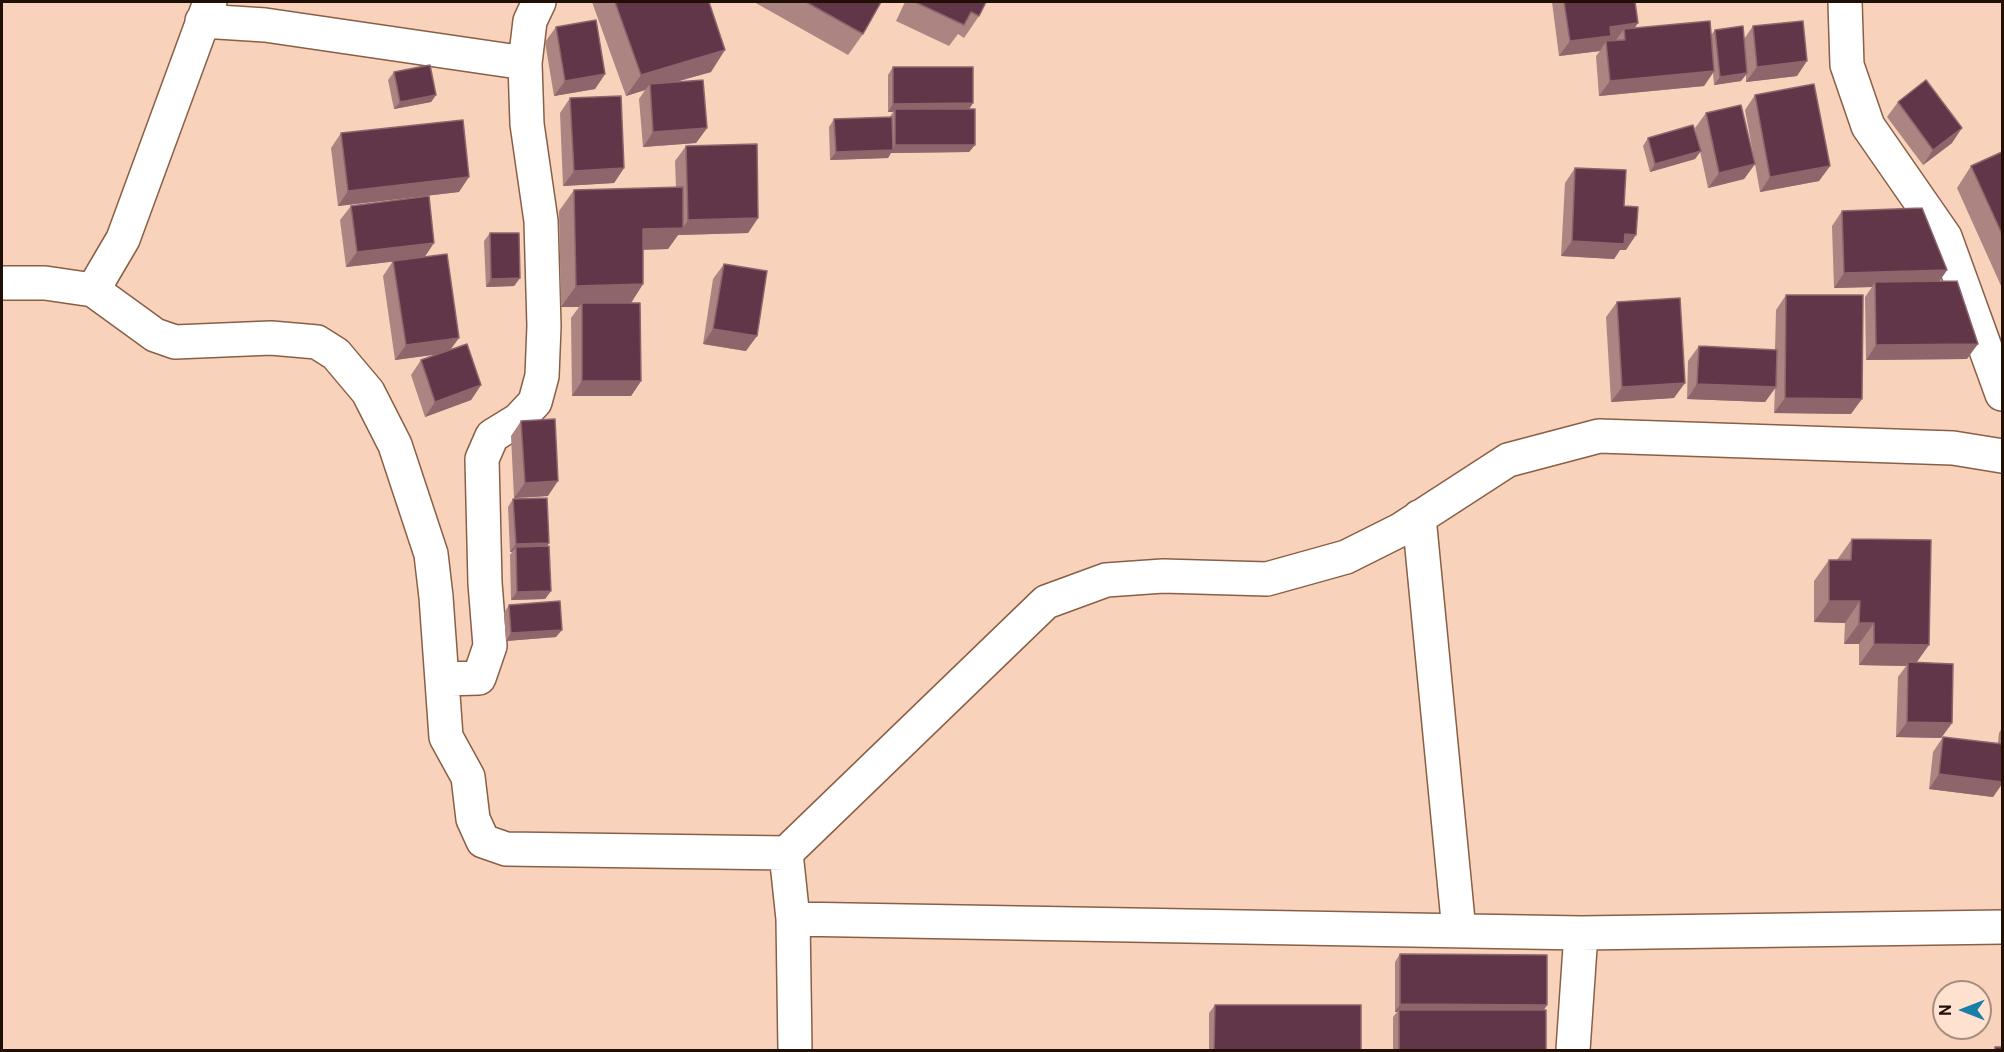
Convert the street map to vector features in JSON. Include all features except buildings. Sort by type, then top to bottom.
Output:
[{"type":"street","points":[[442,679],[479,678],[490,646],[485,583],[482,459],[492,436],[519,420],[535,402],[542,376],[544,326],[541,221],[527,124],[525,63],[530,21],[539,2]]},
{"type":"street","points":[[1845,2],[1847,65],[1868,126],[1945,237],[2002,394]]},
{"type":"street","points":[[93,291],[123,239],[206,11],[266,25],[525,63]]},
{"type":"street","points":[[2,283],[45,284],[93,291],[155,335],[175,342],[271,338],[317,342],[336,354],[368,392],[395,445],[431,554],[446,737],[468,777],[473,819],[483,842],[506,849],[786,853],[1046,602],[1106,580],[1162,576],[1267,579],[1346,557],[1400,530],[1508,460],[1599,436],[1953,448],[2002,456]]},
{"type":"street","points":[[1419,518],[1459,931]]},
{"type":"street","points":[[786,853],[792,918],[795,1050]]},
{"type":"street","points":[[792,918],[1581,933],[2002,927]]},
{"type":"street","points":[[1573,1050],[1581,933]]}]
